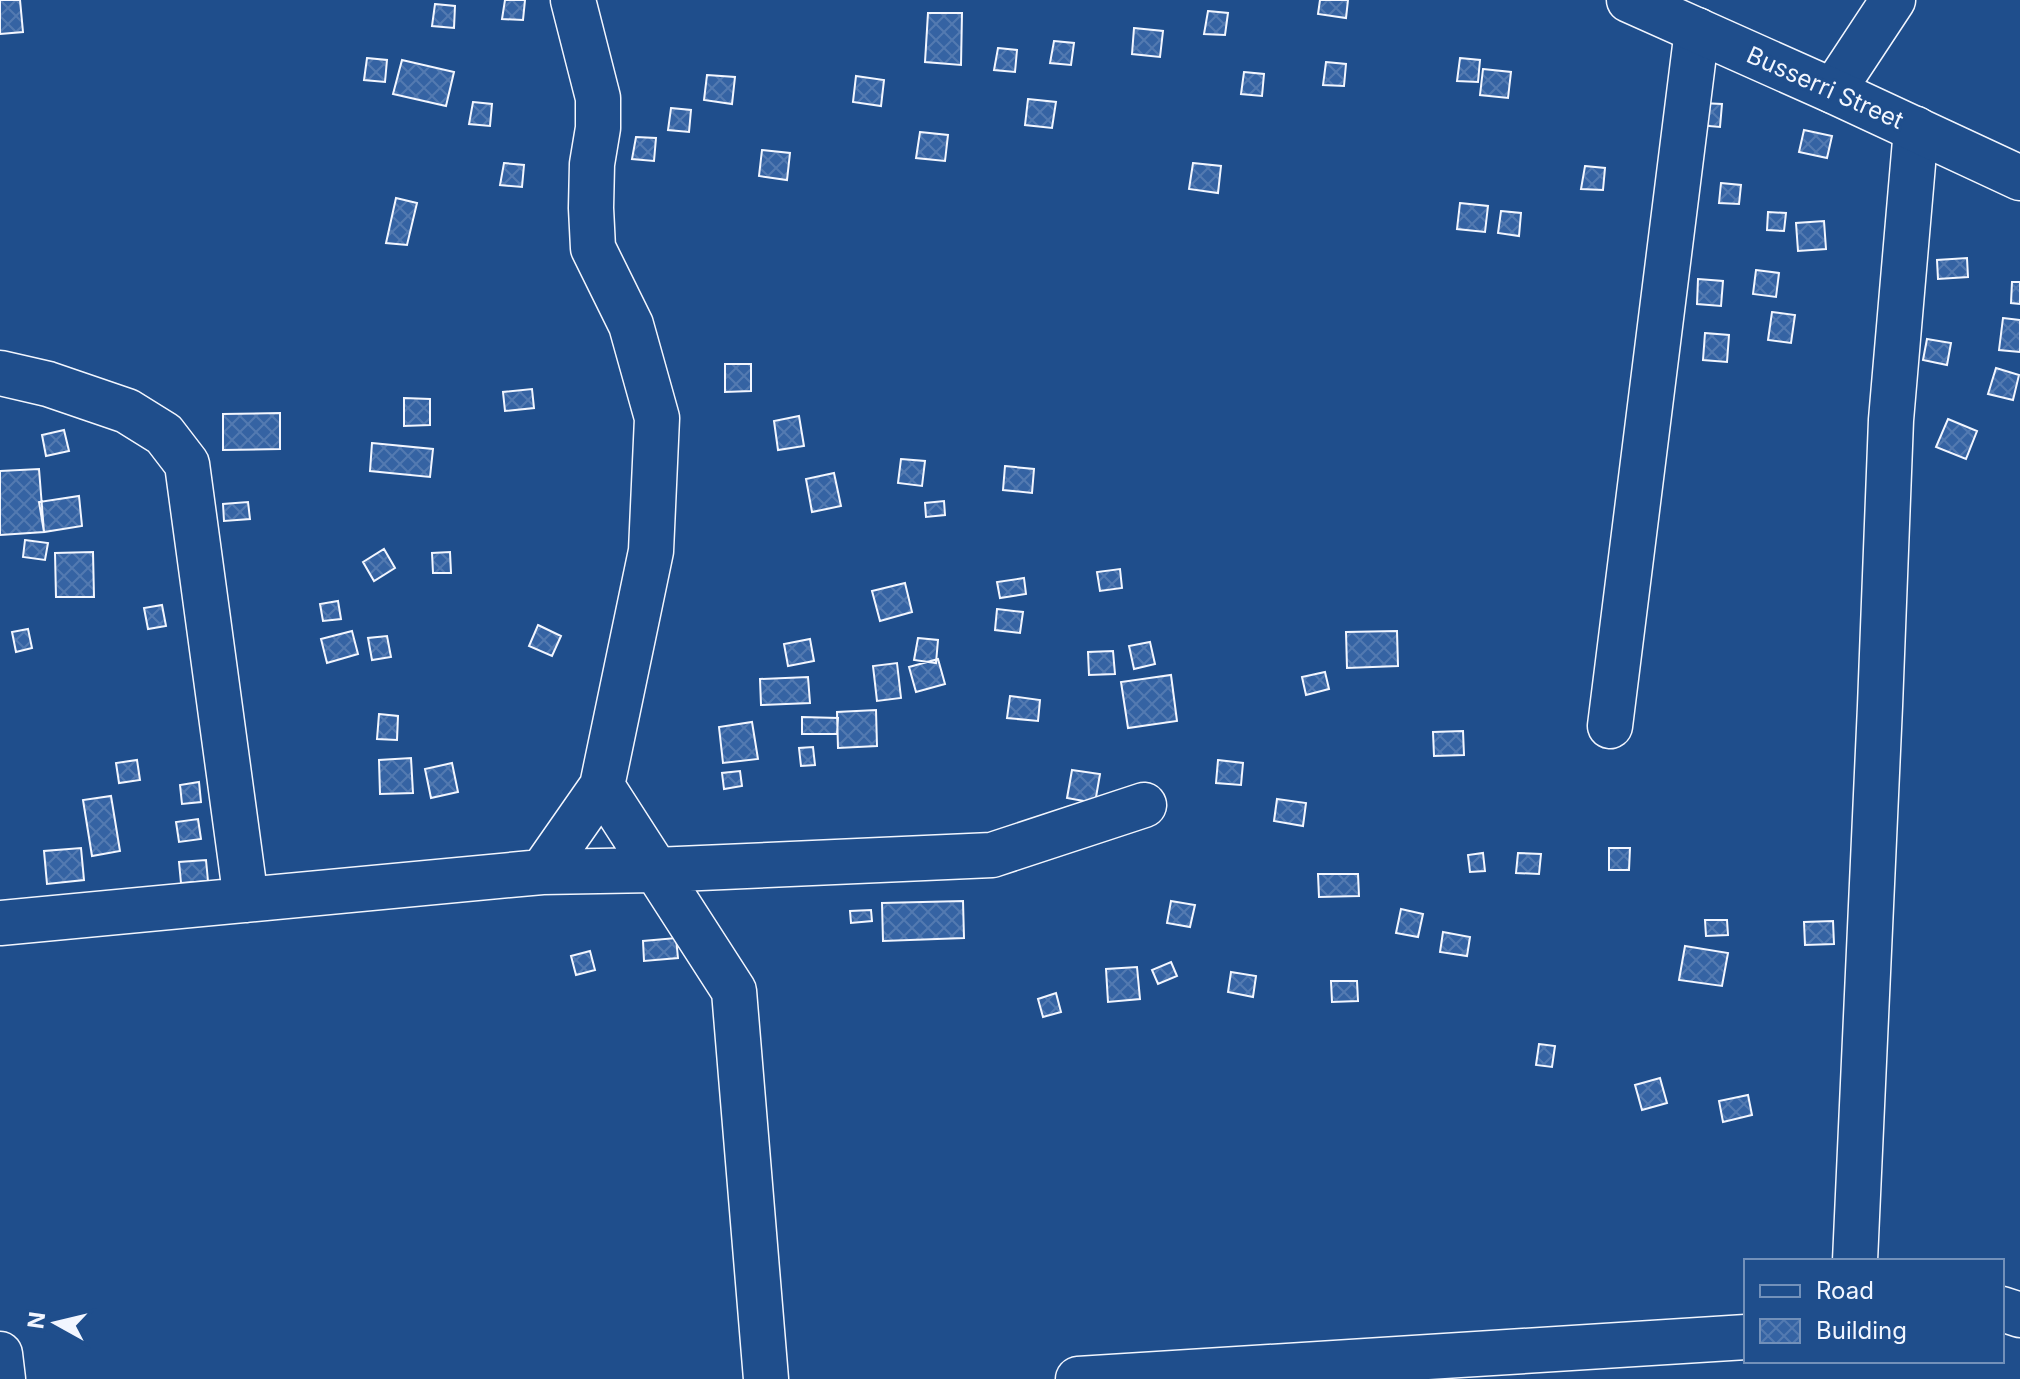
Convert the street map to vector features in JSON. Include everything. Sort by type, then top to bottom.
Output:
[{"type":"street","points":[[542,872],[602,786],[651,551],[657,418],[631,325],[593,248],[592,164],[598,128],[598,98],[573,0]]},
{"type":"street","name":"Busserri Street","points":[[1629,0],[2020,178]]},
{"type":"street","points":[[1833,91],[1893,0]]},
{"type":"street","points":[[1610,726],[1697,30]]},
{"type":"street","points":[[1855,1259],[1891,420],[1916,129]]},
{"type":"street","points":[[0,373],[48,384],[127,411],[164,434],[187,464],[246,900]]},
{"type":"street","points":[[602,786],[734,991],[766,1379]]},
{"type":"street","points":[[0,923],[542,872],[992,855],[1144,805]]},
{"type":"street","points":[[1078,1379],[1744,1337]]},
{"type":"street","points":[[0,1354],[3,1379]]},
{"type":"building","points":[[0,0],[20,0],[23,32],[0,34]]},
{"type":"building","points":[[505,0],[525,0],[523,20],[502,19]]},
{"type":"building","points":[[1320,0],[1348,0],[1346,18],[1318,14]]},
{"type":"building","points":[[435,4],[455,6],[454,28],[432,26]]},
{"type":"building","points":[[1208,11],[1228,13],[1225,35],[1204,34]]},
{"type":"building","points":[[928,13],[962,13],[961,65],[925,62]]},
{"type":"building","points":[[1134,28],[1163,31],[1160,57],[1132,54]]},
{"type":"building","points":[[1054,41],[1074,43],[1071,65],[1050,63]]},
{"type":"building","points":[[998,48],[1017,50],[1015,72],[994,70]]},
{"type":"building","points":[[367,58],[387,60],[385,82],[364,80]]},
{"type":"building","points":[[1460,58],[1480,60],[1478,82],[1457,81]]},
{"type":"building","points":[[402,60],[454,72],[446,106],[393,94]]},
{"type":"building","points":[[1326,62],[1346,64],[1344,86],[1323,85]]},
{"type":"building","points":[[1483,69],[1511,72],[1508,98],[1480,95]]},
{"type":"building","points":[[1244,72],[1264,74],[1262,96],[1241,94]]},
{"type":"building","points":[[707,75],[735,77],[732,104],[704,100]]},
{"type":"building","points":[[856,76],[884,80],[881,106],[853,102]]},
{"type":"building","points":[[1028,99],[1056,102],[1052,128],[1025,125]]},
{"type":"building","points":[[473,102],[492,104],[490,126],[469,124]]},
{"type":"building","points":[[1701,103],[1722,104],[1720,127],[1698,125]]},
{"type":"building","points":[[671,108],[691,110],[689,132],[668,130]]},
{"type":"building","points":[[1804,130],[1832,136],[1827,158],[1799,152]]},
{"type":"building","points":[[920,132],[948,135],[945,161],[916,158]]},
{"type":"building","points":[[636,137],[656,138],[654,161],[632,159]]},
{"type":"building","points":[[762,150],[790,153],[787,180],[759,176]]},
{"type":"building","points":[[504,163],[524,165],[522,187],[500,185]]},
{"type":"building","points":[[1193,163],[1221,166],[1218,193],[1189,189]]},
{"type":"building","points":[[1585,166],[1605,168],[1603,190],[1581,189]]},
{"type":"building","points":[[1721,183],[1741,185],[1739,204],[1719,203]]},
{"type":"building","points":[[396,198],[417,203],[407,245],[386,243]]},
{"type":"building","points":[[1460,203],[1488,206],[1485,232],[1457,229]]},
{"type":"building","points":[[1501,211],[1521,213],[1519,236],[1498,233]]},
{"type":"building","points":[[1768,212],[1786,213],[1784,231],[1767,230]]},
{"type":"building","points":[[1824,221],[1826,249],[1798,251],[1796,223]]},
{"type":"building","points":[[1967,258],[1968,277],[1938,279],[1937,260]]},
{"type":"building","points":[[1756,270],[1779,273],[1776,297],[1753,294]]},
{"type":"building","points":[[1698,279],[1723,281],[1721,306],[1697,304]]},
{"type":"building","points":[[2012,282],[2020,282],[2020,304],[2011,303]]},
{"type":"building","points":[[1772,312],[1795,315],[1791,343],[1768,340]]},
{"type":"building","points":[[2003,318],[2020,320],[2020,352],[1999,350]]},
{"type":"building","points":[[1705,333],[1729,335],[1727,362],[1703,360]]},
{"type":"building","points":[[1927,339],[1951,343],[1947,365],[1923,360]]},
{"type":"building","points":[[725,364],[751,364],[751,391],[725,392]]},
{"type":"building","points":[[1996,368],[2019,375],[2013,400],[1988,394]]},
{"type":"building","points":[[532,389],[534,408],[505,411],[503,392]]},
{"type":"building","points":[[404,398],[430,399],[430,425],[404,426]]},
{"type":"building","points":[[280,413],[280,449],[223,450],[223,414]]},
{"type":"building","points":[[799,416],[804,446],[778,450],[774,421]]},
{"type":"building","points":[[1948,419],[1977,431],[1966,459],[1936,447]]},
{"type":"building","points":[[64,430],[69,451],[46,456],[42,435]]},
{"type":"building","points":[[372,443],[433,449],[430,477],[370,471]]},
{"type":"building","points":[[901,459],[925,461],[922,486],[898,483]]},
{"type":"building","points":[[1005,466],[1034,469],[1032,493],[1003,490]]},
{"type":"building","points":[[39,469],[44,532],[0,535],[0,471]]},
{"type":"building","points":[[834,473],[841,506],[812,512],[806,479]]},
{"type":"building","points":[[79,496],[82,526],[44,532],[39,502]]},
{"type":"building","points":[[944,501],[945,515],[926,517],[925,503]]},
{"type":"building","points":[[248,502],[250,519],[224,521],[223,504]]},
{"type":"building","points":[[25,540],[48,543],[45,560],[23,557]]},
{"type":"building","points":[[384,549],[395,568],[374,581],[363,562]]},
{"type":"building","points":[[93,552],[94,597],[56,597],[55,553]]},
{"type":"building","points":[[450,552],[451,573],[433,573],[432,553]]},
{"type":"building","points":[[1120,569],[1122,588],[1100,591],[1097,572]]},
{"type":"building","points":[[1024,578],[1026,594],[1000,598],[997,582]]},
{"type":"building","points":[[905,583],[912,612],[880,621],[872,591]]},
{"type":"building","points":[[338,601],[341,619],[323,621],[320,604]]},
{"type":"building","points":[[162,605],[166,626],[148,629],[144,608]]},
{"type":"building","points":[[997,609],[1023,612],[1020,633],[995,630]]},
{"type":"building","points":[[538,625],[561,636],[552,656],[529,646]]},
{"type":"building","points":[[28,629],[32,648],[16,652],[12,632]]},
{"type":"building","points":[[352,631],[358,654],[327,663],[321,639]]},
{"type":"building","points":[[1397,631],[1398,666],[1347,668],[1346,632]]},
{"type":"building","points":[[387,636],[391,657],[372,660],[368,638]]},
{"type":"building","points":[[918,638],[938,640],[936,663],[914,660]]},
{"type":"building","points":[[810,639],[814,661],[788,666],[784,644]]},
{"type":"building","points":[[1150,642],[1155,664],[1134,669],[1129,646]]},
{"type":"building","points":[[1113,651],[1115,674],[1089,675],[1088,652]]},
{"type":"building","points":[[938,659],[945,684],[916,692],[909,667]]},
{"type":"building","points":[[897,663],[901,698],[877,701],[873,666]]},
{"type":"building","points":[[1325,672],[1329,689],[1306,695],[1302,677]]},
{"type":"building","points":[[1171,675],[1177,721],[1128,728],[1121,682]]},
{"type":"building","points":[[808,677],[810,703],[761,705],[760,679]]},
{"type":"building","points":[[1010,696],[1040,700],[1038,721],[1007,718]]},
{"type":"building","points":[[876,710],[877,746],[838,748],[837,712]]},
{"type":"building","points":[[379,714],[398,716],[397,740],[377,739]]},
{"type":"building","points":[[802,717],[838,718],[837,734],[802,734]]},
{"type":"building","points":[[752,722],[758,759],[723,763],[719,727]]},
{"type":"building","points":[[1463,731],[1464,755],[1434,756],[1433,732]]},
{"type":"building","points":[[813,747],[815,765],[801,766],[799,748]]},
{"type":"building","points":[[411,758],[413,793],[380,794],[379,760]]},
{"type":"building","points":[[137,760],[140,780],[119,783],[116,763]]},
{"type":"building","points":[[1218,760],[1243,763],[1241,785],[1216,783]]},
{"type":"building","points":[[452,763],[458,792],[431,798],[425,769]]},
{"type":"building","points":[[1072,770],[1100,774],[1095,803],[1067,798]]},
{"type":"building","points":[[740,771],[742,786],[724,789],[722,773]]},
{"type":"building","points":[[199,782],[201,802],[182,804],[180,785]]},
{"type":"building","points":[[111,796],[120,851],[92,856],[83,800]]},
{"type":"building","points":[[1277,799],[1306,803],[1303,826],[1274,821]]},
{"type":"building","points":[[198,819],[201,839],[179,842],[176,822]]},
{"type":"building","points":[[81,848],[84,880],[47,884],[44,851]]},
{"type":"building","points":[[1609,848],[1630,848],[1629,870],[1609,870]]},
{"type":"building","points":[[1483,853],[1485,871],[1470,872],[1468,855]]},
{"type":"building","points":[[1518,853],[1541,854],[1539,874],[1516,873]]},
{"type":"building","points":[[206,860],[208,881],[181,883],[179,862]]},
{"type":"building","points":[[1318,874],[1358,874],[1359,896],[1319,897]]},
{"type":"building","points":[[963,901],[964,938],[883,941],[882,903]]},
{"type":"building","points":[[1171,901],[1195,905],[1190,927],[1167,923]]},
{"type":"building","points":[[1401,909],[1423,914],[1418,937],[1396,933]]},
{"type":"building","points":[[871,910],[872,921],[851,923],[850,911]]},
{"type":"building","points":[[1705,920],[1727,920],[1728,935],[1706,936]]},
{"type":"building","points":[[1833,921],[1834,944],[1805,945],[1804,922]]},
{"type":"building","points":[[1443,932],[1470,937],[1467,956],[1440,952]]},
{"type":"building","points":[[676,938],[678,958],[644,961],[643,941]]},
{"type":"building","points":[[1685,946],[1728,953],[1722,986],[1679,980]]},
{"type":"building","points":[[590,951],[595,970],[576,975],[571,956]]},
{"type":"building","points":[[1171,962],[1177,976],[1158,984],[1152,970]]},
{"type":"building","points":[[1137,967],[1140,999],[1108,1002],[1106,969]]},
{"type":"building","points":[[1231,972],[1256,976],[1253,997],[1228,992]]},
{"type":"building","points":[[1331,981],[1357,981],[1358,1001],[1332,1002]]},
{"type":"building","points":[[1056,993],[1061,1012],[1043,1017],[1038,999]]},
{"type":"building","points":[[1539,1044],[1555,1046],[1552,1067],[1536,1065]]},
{"type":"building","points":[[1660,1078],[1667,1103],[1642,1110],[1635,1085]]},
{"type":"building","points":[[1748,1095],[1752,1115],[1723,1122],[1719,1101]]}]
